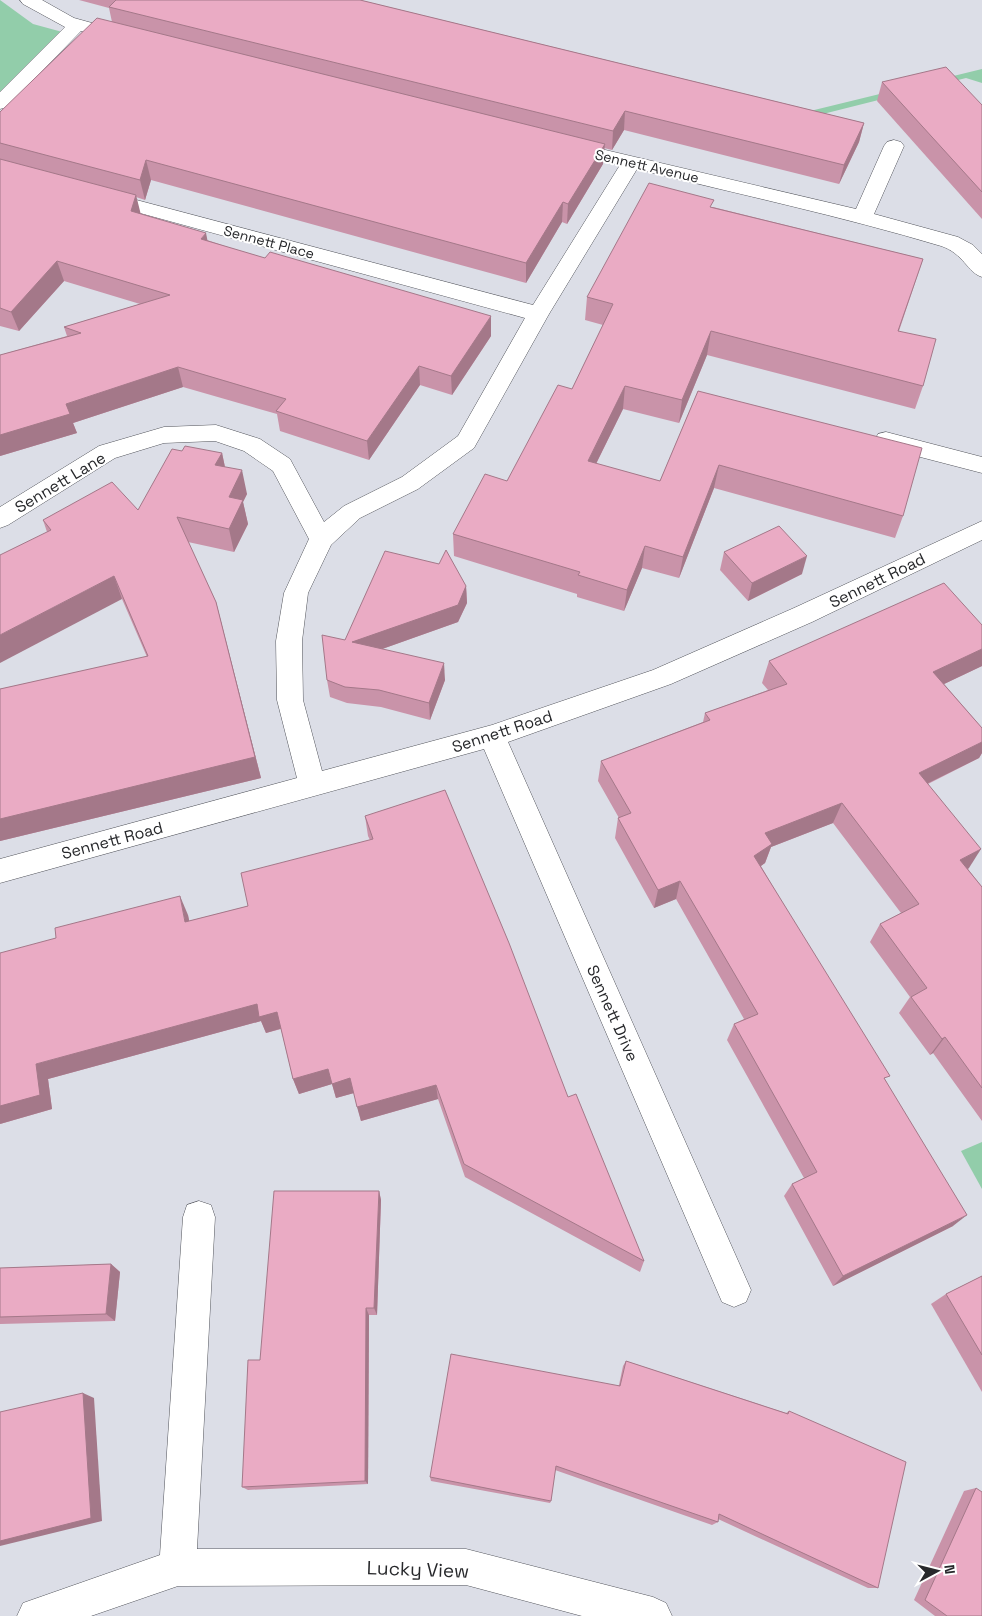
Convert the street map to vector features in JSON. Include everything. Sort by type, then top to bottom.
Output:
[{"type":"street","points":[[29,0],[54,16],[77,25],[143,42]]},
{"type":"street","points":[[0,103],[77,25]]},
{"type":"street","name":"Sennett Avenue","points":[[554,144],[863,217],[964,248],[976,259],[982,270]]},
{"type":"street","points":[[863,217],[894,146]]},
{"type":"street","points":[[312,785],[290,700],[288,641],[296,593],[321,540],[352,512],[410,483],[466,442],[538,314],[631,163]]},
{"type":"street","name":"Sennett Place","points":[[86,192],[538,314]]},
{"type":"street","name":"Sennett Lane","points":[[0,519],[107,452],[164,434],[216,433],[252,445],[282,465],[321,540]]},
{"type":"street","points":[[867,435],[982,465]]},
{"type":"street","name":"Sennett Road","points":[[0,871],[492,736],[662,676],[803,615],[982,530]]},
{"type":"street","name":"Sennett Drive","points":[[492,736],[734,1290]]},
{"type":"street","points":[[178,1568],[199,1217]]},
{"type":"street","name":"Lucky View","points":[[36,1616],[178,1568],[466,1567],[653,1616]]},
{"type":"green space","points":[[0,0],[33,24],[66,33],[0,98]]},
{"type":"green space","points":[[982,69],[982,83],[966,78],[803,119],[802,113]]},
{"type":"green space","points":[[982,1142],[982,1189],[961,1151]]},
{"type":"building","points":[[116,0],[360,0],[864,123],[844,165],[625,111],[613,131],[109,7]]},
{"type":"building","points":[[97,18],[605,144],[568,204],[563,202],[526,263],[146,160],[140,180],[0,143],[0,112]]},
{"type":"building","points":[[946,67],[982,105],[982,192],[882,82]]},
{"type":"building","points":[[0,159],[136,195],[131,211],[206,233],[201,239],[265,258],[270,252],[491,316],[451,376],[419,366],[367,441],[276,411],[286,399],[178,367],[66,404],[70,414],[0,435],[0,355],[81,333],[64,327],[170,295],[57,261],[11,312],[0,308]]},
{"type":"building","points":[[649,183],[714,200],[710,207],[923,259],[898,331],[936,339],[923,386],[711,331],[682,400],[625,386],[588,461],[660,481],[698,391],[922,448],[903,516],[719,465],[683,557],[645,546],[627,590],[578,575],[580,572],[453,534],[485,474],[507,481],[558,385],[572,389],[613,304],[587,297]]},
{"type":"building","points":[[185,446],[222,453],[215,465],[242,470],[229,497],[243,500],[229,529],[177,517],[216,602],[255,757],[0,819],[0,689],[148,656],[114,576],[0,635],[0,555],[51,530],[43,520],[112,482],[138,510],[172,449],[182,451]]},
{"type":"building","points":[[779,526],[807,556],[752,583],[724,552]]},
{"type":"building","points":[[446,550],[466,586],[458,605],[352,642],[444,663],[429,703],[379,690],[345,687],[327,680],[322,635],[345,640],[385,551],[439,564]]},
{"type":"building","points":[[944,583],[982,625],[982,649],[933,672],[982,728],[982,742],[919,773],[981,849],[960,860],[982,887],[982,1088],[945,1037],[942,1039],[911,997],[927,988],[880,924],[919,904],[842,803],[765,833],[772,844],[754,856],[890,1076],[884,1078],[967,1215],[843,1276],[792,1184],[817,1172],[734,1024],[758,1014],[680,881],[658,890],[618,818],[631,813],[601,761],[710,720],[705,713],[787,684],[769,661]]},
{"type":"building","points":[[445,790],[509,943],[568,1097],[576,1094],[644,1261],[464,1164],[436,1085],[357,1107],[350,1078],[332,1084],[328,1069],[293,1079],[277,1012],[259,1017],[257,1004],[36,1064],[40,1095],[0,1106],[0,953],[56,938],[55,928],[180,896],[185,922],[248,906],[241,873],[373,839],[365,816]]},
{"type":"building","points":[[274,1191],[379,1191],[374,1308],[366,1308],[365,1481],[242,1487],[248,1360],[260,1360]]},
{"type":"building","points":[[111,1264],[106,1314],[0,1317],[0,1268]]},
{"type":"building","points":[[982,1276],[982,1355],[946,1294]]},
{"type":"building","points":[[451,1354],[620,1386],[626,1361],[788,1414],[789,1411],[906,1462],[878,1588],[719,1514],[718,1522],[556,1466],[551,1501],[430,1477]]},
{"type":"building","points":[[83,1393],[91,1518],[0,1541],[0,1412]]},
{"type":"building","points":[[976,1488],[982,1492],[982,1616],[947,1616],[925,1600]]}]
